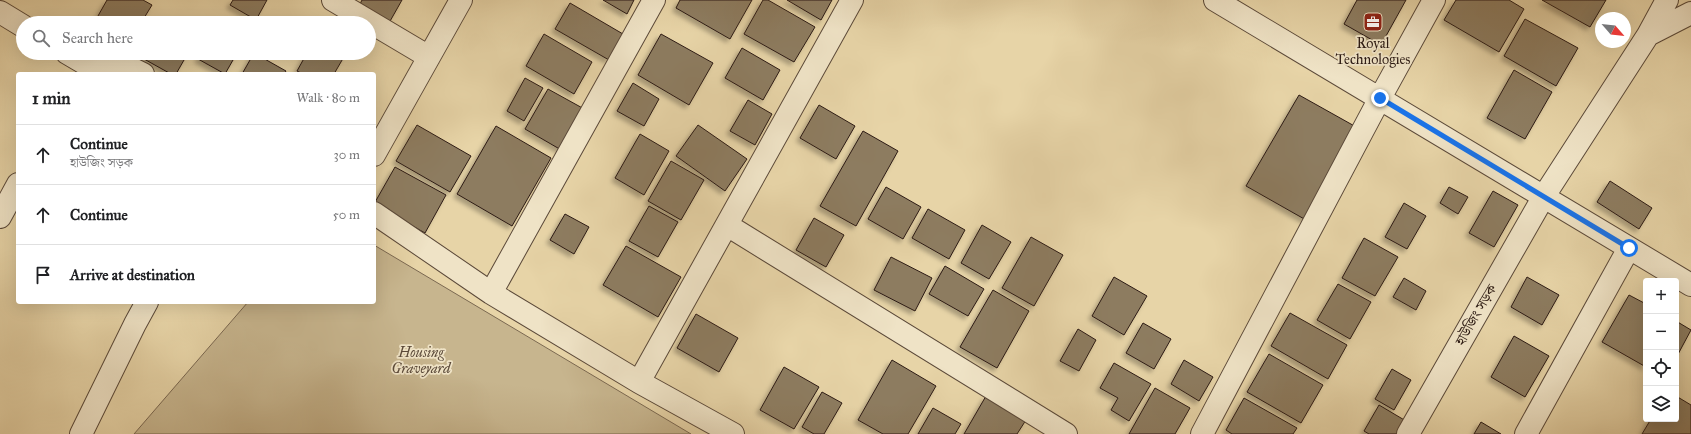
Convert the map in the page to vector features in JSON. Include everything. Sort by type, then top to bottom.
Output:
[{"type":"street","points":[[333,0],[360,16]]},
{"type":"street","points":[[376,151],[461,0]]},
{"type":"street","points":[[491,293],[654,0]]},
{"type":"street","points":[[639,382],[852,0]]},
{"type":"street","points":[[1215,0],[1691,285]]},
{"type":"street","points":[[1202,434],[1380,98],[1434,0]]},
{"type":"street","name":"হাউজিং সড়ক","points":[[1408,434],[1544,196],[1648,35],[1667,0]]},
{"type":"street","points":[[0,12],[16,22]]},
{"type":"street","points":[[1648,35],[1691,13]]},
{"type":"street","points":[[376,26],[429,57]]},
{"type":"street","points":[[77,63],[102,63],[134,69],[139,72]]},
{"type":"street","points":[[0,217],[16,188]]},
{"type":"street","points":[[376,214],[491,293],[639,382],[733,434]]},
{"type":"street","points":[[727,225],[1066,434]]},
{"type":"street","points":[[1526,434],[1629,248]]},
{"type":"street","points":[[81,434],[146,304]]},
{"type":"green space","name":"Housing Graveyard","points":[[376,246],[691,434],[134,434],[246,304],[376,304]]},
{"type":"building","points":[[107,0],[143,0],[152,5],[145,16],[98,16]]},
{"type":"building","points":[[233,0],[267,0],[258,16],[249,16],[230,5]]},
{"type":"building","points":[[362,0],[402,0],[389,23],[359,6]]},
{"type":"building","points":[[603,0],[634,0],[627,14]]},
{"type":"building","points":[[680,0],[752,0],[730,39],[676,8]]},
{"type":"building","points":[[763,0],[768,0],[815,27],[794,62],[744,34]]},
{"type":"building","points":[[787,0],[832,0],[821,20]]},
{"type":"building","points":[[1357,0],[1406,0],[1381,45],[1344,24]]},
{"type":"building","points":[[1456,0],[1509,0],[1524,9],[1499,52],[1444,20]]},
{"type":"building","points":[[1542,0],[1606,0],[1599,12],[1595,12],[1595,19],[1590,27]]},
{"type":"building","points":[[570,3],[623,34],[609,60],[555,29]]},
{"type":"building","points":[[1525,19],[1578,48],[1556,86],[1504,56]]},
{"type":"building","points":[[544,34],[592,62],[574,94],[526,66]]},
{"type":"building","points":[[661,34],[713,63],[689,105],[638,75]]},
{"type":"building","points":[[742,48],[780,70],[763,100],[725,78]]},
{"type":"building","points":[[146,60],[184,60],[177,72],[167,72]]},
{"type":"building","points":[[200,60],[233,60],[226,72],[221,72]]},
{"type":"building","points":[[250,60],[266,60],[286,71],[285,72],[243,72]]},
{"type":"building","points":[[303,60],[342,60],[335,72],[297,71]]},
{"type":"building","points":[[1514,70],[1552,92],[1525,139],[1487,118]]},
{"type":"building","points":[[525,78],[543,88],[524,121],[507,111]]},
{"type":"building","points":[[633,83],[659,99],[644,126],[617,111]]},
{"type":"building","points":[[548,89],[586,110],[563,151],[525,129]]},
{"type":"building","points":[[1299,95],[1358,128],[1306,220],[1246,186]]},
{"type":"building","points":[[748,100],[772,114],[755,145],[730,131]]},
{"type":"building","points":[[819,105],[855,126],[836,159],[800,138]]},
{"type":"building","points":[[417,125],[471,156],[450,192],[396,161]]},
{"type":"building","points":[[698,125],[747,159],[725,191],[676,156]]},
{"type":"building","points":[[496,126],[551,158],[512,226],[457,194]]},
{"type":"building","points":[[863,131],[898,151],[856,226],[820,206]]},
{"type":"building","points":[[640,134],[669,151],[644,195],[615,178]]},
{"type":"building","points":[[671,161],[704,180],[681,220],[648,201]]},
{"type":"building","points":[[395,167],[446,195],[425,233],[376,205],[376,200]]},
{"type":"building","points":[[1610,181],[1652,208],[1639,229],[1597,202]]},
{"type":"building","points":[[886,187],[921,207],[903,239],[868,219]]},
{"type":"building","points":[[1449,187],[1468,197],[1458,214],[1440,203]]},
{"type":"building","points":[[1493,191],[1518,205],[1494,247],[1469,233]]},
{"type":"building","points":[[1404,203],[1426,216],[1407,249],[1385,237]]},
{"type":"building","points":[[649,206],[678,222],[658,257],[629,241]]},
{"type":"building","points":[[928,209],[965,230],[949,259],[912,238]]},
{"type":"building","points":[[565,214],[589,227],[574,254],[550,240]]},
{"type":"building","points":[[814,218],[844,235],[826,267],[796,250]]},
{"type":"building","points":[[982,225],[1011,242],[989,279],[961,263]]},
{"type":"building","points":[[1031,237],[1063,255],[1034,306],[1002,288]]},
{"type":"building","points":[[1364,238],[1398,257],[1375,296],[1342,278]]},
{"type":"building","points":[[626,246],[681,277],[658,317],[603,285]]},
{"type":"building","points":[[891,257],[932,278],[915,311],[874,290]]},
{"type":"building","points":[[945,266],[984,289],[968,316],[929,294]]},
{"type":"building","points":[[1114,277],[1147,296],[1124,335],[1092,316]]},
{"type":"building","points":[[1527,277],[1559,295],[1542,325],[1511,307]]},
{"type":"building","points":[[1404,278],[1426,291],[1416,310],[1393,297]]},
{"type":"building","points":[[1338,284],[1371,302],[1350,339],[1317,320]]},
{"type":"building","points":[[993,290],[1029,311],[997,368],[960,347]]},
{"type":"building","points":[[1629,295],[1643,302],[1643,365],[1602,342]]},
{"type":"building","points":[[1290,313],[1347,345],[1328,379],[1271,346]]},
{"type":"building","points":[[696,314],[738,338],[719,372],[677,348]]},
{"type":"building","points":[[1143,323],[1171,339],[1154,369],[1126,353]]},
{"type":"building","points":[[1679,323],[1691,330],[1679,352]]},
{"type":"building","points":[[1078,329],[1096,340],[1079,371],[1060,361]]},
{"type":"building","points":[[1514,336],[1549,356],[1525,397],[1491,377]]},
{"type":"building","points":[[1269,354],[1323,385],[1301,423],[1247,392]]},
{"type":"building","points":[[892,360],[936,386],[908,434],[883,434],[858,420]]},
{"type":"building","points":[[1184,360],[1213,377],[1199,401],[1171,384]]},
{"type":"building","points":[[1114,363],[1151,384],[1129,421],[1111,410],[1118,398],[1100,388]]},
{"type":"building","points":[[784,367],[819,387],[794,429],[760,410]]},
{"type":"building","points":[[1392,369],[1411,380],[1394,410],[1375,399]]},
{"type":"building","points":[[1155,388],[1190,408],[1175,434],[1129,434]]},
{"type":"building","points":[[822,392],[842,403],[824,434],[814,434],[802,427]]},
{"type":"building","points":[[986,396],[1026,420],[1017,434],[964,434]]},
{"type":"building","points":[[1244,398],[1297,428],[1293,434],[1232,434],[1226,430]]},
{"type":"building","points":[[1679,398],[1691,405],[1691,434],[1642,434],[1649,422],[1679,422]]},
{"type":"building","points":[[1379,405],[1406,421],[1399,434],[1369,434],[1364,431]]},
{"type":"building","points":[[933,408],[961,424],[955,434],[918,434]]},
{"type":"building","points":[[1481,422],[1501,434],[1474,434]]},
{"type":"place","name":"Royal Technologies","points":[[1373,22]]},
{"type":"route","points":[[1380,98],[1629,248]]}]
